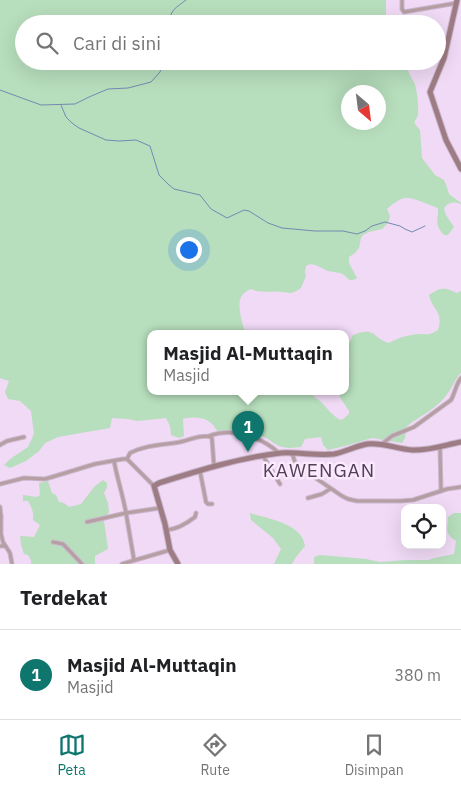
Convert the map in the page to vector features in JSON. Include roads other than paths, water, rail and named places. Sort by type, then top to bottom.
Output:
[{"type":"main road","points":[[446,49],[457,2]]},
{"type":"main road","points":[[439,70],[430,92],[446,140],[461,169]]},
{"type":"main road","points":[[178,564],[170,550],[167,530],[154,486],[159,483],[214,467],[263,456],[292,453],[328,454],[368,444],[412,450],[461,442]]},
{"type":"street","points":[[402,0],[404,12],[457,2]]},
{"type":"street","points":[[382,445],[392,436],[414,427],[451,400],[461,378]]},
{"type":"street","points":[[127,459],[130,453],[142,448],[226,432],[265,442],[279,454]]},
{"type":"street","points":[[209,436],[212,439],[214,467]]},
{"type":"street","points":[[0,445],[7,441],[24,437]]},
{"type":"street","points":[[440,446],[441,491]]},
{"type":"street","points":[[292,453],[296,464],[331,489],[348,499],[357,501],[413,500],[455,487],[461,487]]},
{"type":"street","points":[[263,456],[280,484]]},
{"type":"street","points":[[0,484],[24,478],[45,479],[79,469],[127,459],[154,486]]},
{"type":"street","points":[[114,461],[122,493],[134,560]]},
{"type":"street","points":[[200,471],[206,502],[212,504]]},
{"type":"street","points":[[308,498],[331,489]]},
{"type":"street","points":[[0,507],[0,534],[10,553],[12,564]]},
{"type":"street","points":[[87,522],[126,513],[161,508]]},
{"type":"street","points":[[167,530],[185,525],[195,517],[196,513]]},
{"type":"street","points":[[53,542],[64,544],[82,564]]},
{"type":"street","points":[[0,546],[5,546]]},
{"type":"street","points":[[122,564],[170,550]]},
{"type":"waterway","points":[[171,15],[176,7],[186,0]]},
{"type":"waterway","points":[[0,90],[41,105],[75,104],[108,89],[128,88],[151,82],[161,70]]},
{"type":"waterway","points":[[61,105],[66,117],[79,128],[106,140],[136,140],[150,146],[159,175],[168,184],[174,189],[200,195],[211,209],[227,218],[244,210],[282,228],[343,231],[357,234],[385,222],[412,232],[425,226]]},
{"type":"place","name":"Masjid Al-Muttaqin","points":[[248,452]]},
{"type":"district","name":"KAWENGAN","points":[[319,470]]}]
